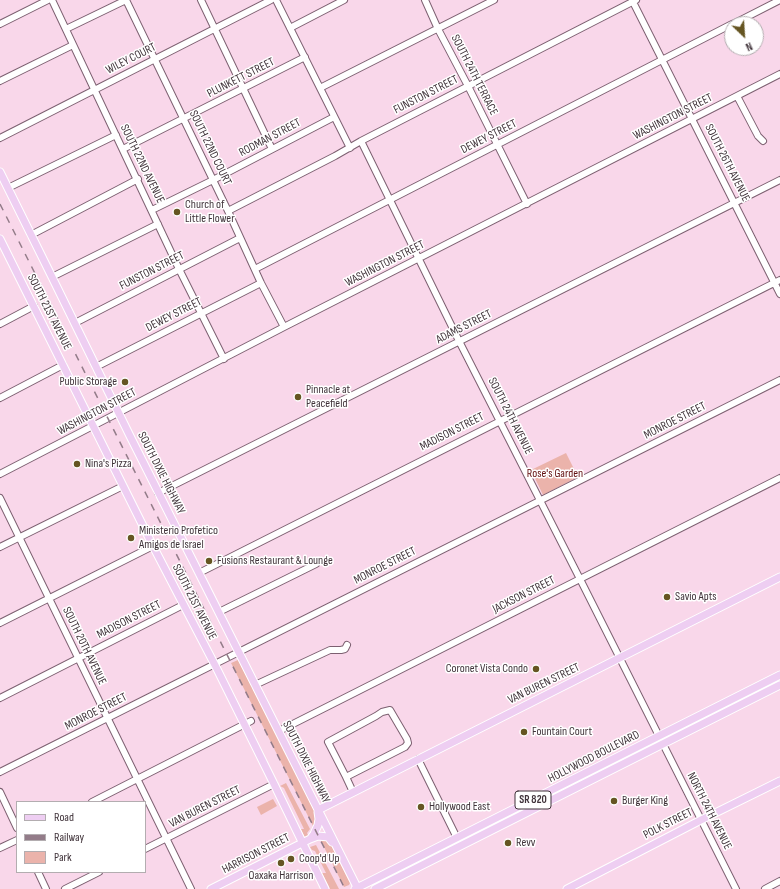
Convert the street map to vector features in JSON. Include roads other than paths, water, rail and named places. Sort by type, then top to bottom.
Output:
[{"type":"main road","name":"SOUTH DIXIE HIGHWAY","points":[[0,172],[118,413],[337,846],[357,889]]},
{"type":"main road","name":"SOUTH 21ST AVENUE","points":[[0,239],[2,247],[34,306],[183,605],[214,665],[248,723],[274,784],[306,841],[325,889]]},
{"type":"main road","name":"VAN BUREN STREET","points":[[318,810],[780,577]]},
{"type":"main road","name":"HOLLYWOOD BOULEVARD","points":[[357,889],[780,675]]},
{"type":"main road","name":"HOLLYWOOD BOULEVARD","points":[[375,889],[780,685]]},
{"type":"main road","points":[[594,779],[594,773],[606,766],[608,762]]},
{"type":"main road","name":"POLK STREET","points":[[567,889],[780,781]]},
{"type":"main road","name":"HARRISON STREET","points":[[306,841],[314,834],[318,825],[318,810]]},
{"type":"main road","name":"HARRISON STREET","points":[[211,889],[318,836],[328,837],[337,846]]},
{"type":"main road","points":[[399,867],[404,874]]},
{"type":"street","points":[[0,23],[48,0]]},
{"type":"street","name":"SOUTH 22ND AVENUE","points":[[52,0],[138,179],[179,269],[224,359]]},
{"type":"street","points":[[66,29],[126,0]]},
{"type":"street","name":"SOUTH 22ND COURT","points":[[126,0],[284,328]]},
{"type":"street","points":[[201,0],[272,149]]},
{"type":"street","name":"WILEY COURT","points":[[0,138],[272,0]]},
{"type":"street","points":[[276,0],[350,148]]},
{"type":"street","points":[[290,28],[344,0]]},
{"type":"street","name":"SOUTH 24TH TERRACE","points":[[425,0],[438,29],[526,204]]},
{"type":"street","points":[[320,88],[494,0]]},
{"type":"street","name":"SOUTH 26TH AVENUE","points":[[634,0],[692,120],[777,281],[780,294]]},
{"type":"street","name":"FUNSTON STREET","points":[[228,210],[634,0]]},
{"type":"street","name":"DEWEY STREET","points":[[748,16],[780,0]]},
{"type":"street","name":"DEWEY STREET","points":[[255,269],[498,146],[724,28]]},
{"type":"street","points":[[0,81],[73,45]]},
{"type":"street","name":"PLUNKETT STREET","points":[[123,149],[305,57]]},
{"type":"street","name":"WASHINGTON STREET","points":[[0,474],[780,74]]},
{"type":"street","points":[[737,96],[758,136],[763,141]]},
{"type":"street","name":"RODMAN STREET","points":[[152,210],[334,117]]},
{"type":"street","points":[[8,188],[116,135]]},
{"type":"street","name":"SOUTH 24TH AVENUE","points":[[362,140],[418,259],[663,744]]},
{"type":"street","points":[[31,235],[138,179]]},
{"type":"street","name":"ADAMS STREET","points":[[158,493],[780,180]]},
{"type":"street","points":[[52,277],[158,224]]},
{"type":"street","name":"FUNSTON STREET","points":[[75,323],[240,238]]},
{"type":"street","name":"MADISON STREET","points":[[199,573],[777,281]]},
{"type":"street","name":"DEWEY STREET","points":[[96,366],[261,283]]},
{"type":"street","points":[[0,324],[34,306]]},
{"type":"street","points":[[0,398],[63,365]]},
{"type":"street","name":"MONROE STREET","points":[[0,772],[780,380]]},
{"type":"street","name":"JACKSON STREET","points":[[279,731],[780,478]]},
{"type":"street","points":[[0,547],[123,486]]},
{"type":"street","name":"SOUTH 20TH AVENUE","points":[[0,498],[191,889]]},
{"type":"street","points":[[0,623],[153,546]]},
{"type":"street","points":[[219,612],[316,564]]},
{"type":"street","name":"MADISON STREET","points":[[0,698],[183,605]]},
{"type":"street","points":[[255,686],[325,652],[330,650],[345,649],[347,645]]},
{"type":"street","points":[[346,777],[405,747],[408,743],[390,710],[382,712],[328,742],[353,792]]},
{"type":"street","points":[[94,801],[248,723]]},
{"type":"street","name":"NORTH 24TH AVENUE","points":[[663,744],[736,889]]},
{"type":"street","points":[[418,759],[457,838]]},
{"type":"street","name":"VAN BUREN STREET","points":[[146,848],[274,784]]},
{"type":"street","points":[[0,792],[16,826]]},
{"type":"street","points":[[0,848],[16,840]]},
{"type":"street","points":[[38,873],[46,889]]},
{"type":"street","points":[[65,889],[98,873]]},
{"type":"street","points":[[765,889],[780,882]]},
{"type":"railway","points":[[0,204],[345,889]]},
{"type":"place","name":"Church of Little Flower","points":[[177,212]]},
{"type":"place","name":"Public Storage","points":[[125,382]]},
{"type":"place","name":"Pinnacle at Peacefield","points":[[298,397]]},
{"type":"place","name":"Nina's Pizza","points":[[77,464]]},
{"type":"place","name":"Ministerio Profetico Amigos de Israel","points":[[131,538]]},
{"type":"place","name":"Fusions Restaurant & Lounge","points":[[209,561]]},
{"type":"place","name":"Savio Apts","points":[[667,597]]},
{"type":"place","name":"Coronet Vista Condo","points":[[536,669]]},
{"type":"place","name":"Fountain Court","points":[[524,732]]},
{"type":"place","name":"Burger King","points":[[614,801]]},
{"type":"place","name":"Hollywood East","points":[[421,807]]},
{"type":"place","name":"Revv","points":[[508,843]]},
{"type":"place","name":"Coop'd Up","points":[[291,859]]},
{"type":"place","name":"Oaxaka Harrison","points":[[281,863]]},
{"type":"park label","name":"Rose's Garden","points":[[555,474]]}]
